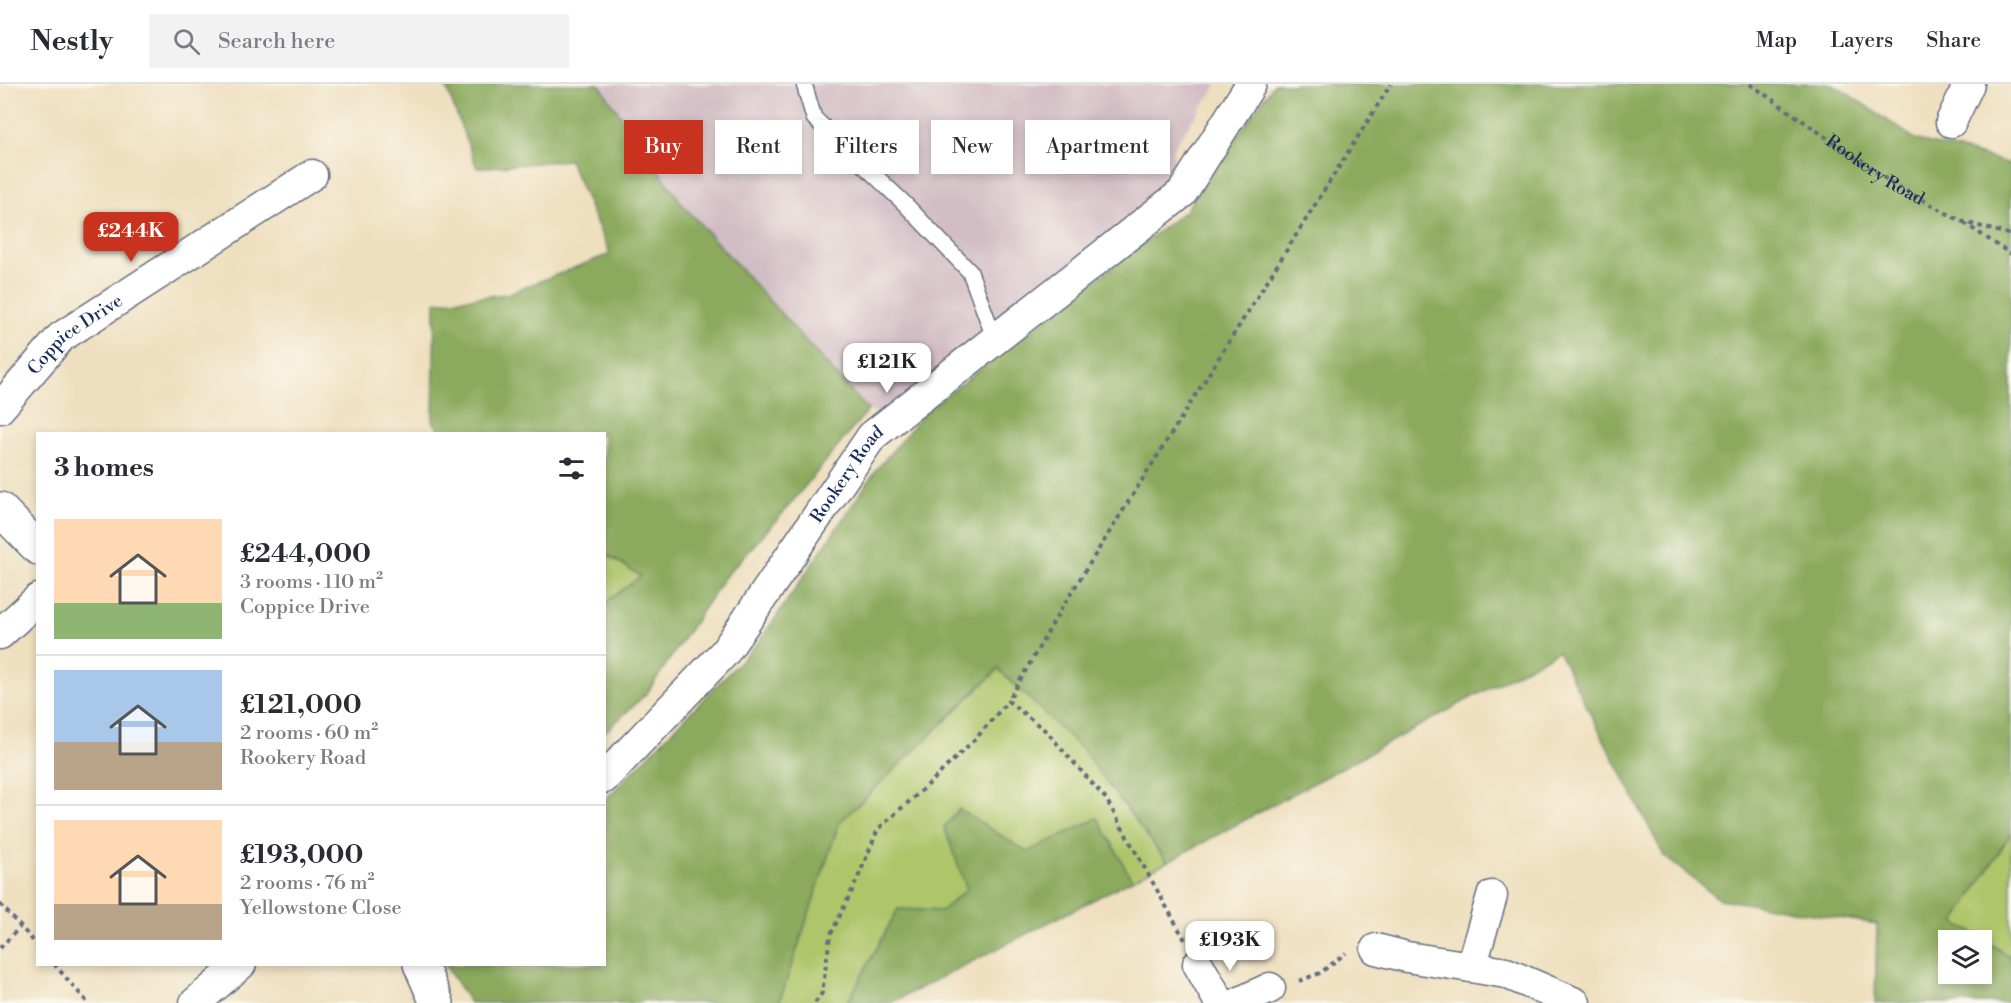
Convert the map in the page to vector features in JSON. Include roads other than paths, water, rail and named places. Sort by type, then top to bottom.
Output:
[{"type":"street","name":"Rookery Road","points":[[606,776],[725,652],[872,436],[1182,193],[1251,84]]},
{"type":"street","points":[[1951,122],[1969,84]]},
{"type":"street","name":"Coppice Drive","points":[[0,408],[61,337],[312,175]]},
{"type":"street","points":[[0,509],[36,546]]},
{"type":"street","points":[[0,634],[36,600]]},
{"type":"street","points":[[1471,967],[1492,896]]},
{"type":"street","points":[[1376,949],[1407,957],[1506,973],[1575,1003]]},
{"type":"street","points":[[1198,964],[1220,1003]]},
{"type":"street","points":[[195,1003],[240,966]]},
{"type":"street","points":[[421,966],[437,1003]]},
{"type":"street","points":[[1238,1003],[1270,988]]},
{"type":"lane","points":[[804,84],[814,118],[905,204],[970,272],[995,340]]}]
